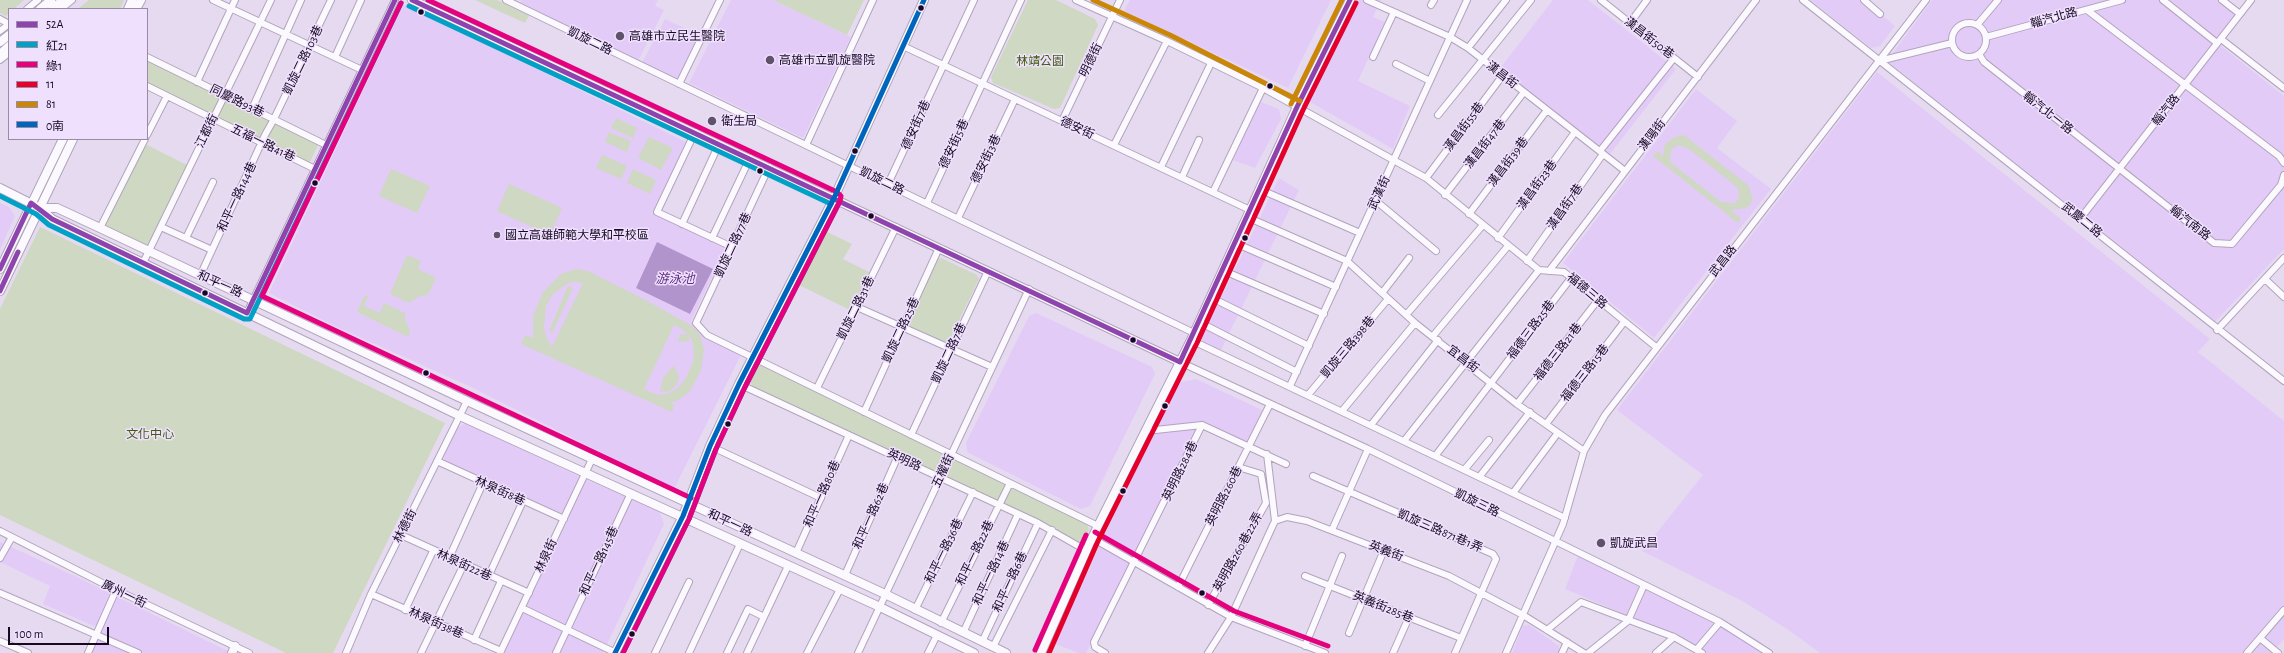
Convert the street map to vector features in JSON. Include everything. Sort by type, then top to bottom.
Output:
[{"type":"street","points":[[28,8],[38,0]]},
{"type":"street","points":[[41,8],[51,0]]},
{"type":"street","points":[[53,8],[63,0]]},
{"type":"street","points":[[62,8],[72,0]]},
{"type":"street","points":[[213,0],[362,70]]},
{"type":"street","points":[[197,82],[235,0]]},
{"type":"street","name":"江都街","points":[[143,263],[271,0]]},
{"type":"street","points":[[252,109],[301,0]]},
{"type":"street","name":"凱旋二路103巷","points":[[274,119],[311,45],[331,0]]},
{"type":"street","points":[[335,57],[361,0]]},
{"type":"street","points":[[246,313],[395,0]]},
{"type":"street","points":[[412,0],[988,270],[1180,362]]},
{"type":"street","name":"凱旋二路","points":[[506,0],[517,2],[679,84],[958,218],[1192,336]]},
{"type":"street","points":[[679,84],[720,0]]},
{"type":"street","points":[[806,144],[873,0]]},
{"type":"street","points":[[522,608],[615,653],[688,504],[710,446],[739,384],[834,198],[924,0]]},
{"type":"street","name":"德安街7巷","points":[[888,184],[974,0]]},
{"type":"street","name":"德安街5巷","points":[[926,203],[1021,0]]},
{"type":"street","points":[[1076,0],[1166,41],[1263,88],[1394,159],[1426,178],[1539,270],[1465,361],[1404,441]]},
{"type":"street","name":"明德街","points":[[1062,121],[1120,0]]},
{"type":"street","points":[[1041,653],[1092,538],[1180,362],[1297,107],[1350,0]]},
{"type":"street","name":"漢昌街","points":[[1367,0],[1450,37],[1468,48],[1624,171]]},
{"type":"street","name":"武漢街","points":[[1290,386],[1467,0]]},
{"type":"street","points":[[1468,48],[1506,0]]},
{"type":"street","points":[[1438,115],[1484,61],[1531,0]]},
{"type":"street","points":[[1630,23],[1647,0]]},
{"type":"street","name":"漢陽街","points":[[1549,271],[1756,0]]},
{"type":"street","name":"武慶二路","points":[[1803,0],[2080,219],[2217,330],[2284,381]]},
{"type":"street","points":[[1864,0],[1880,14]]},
{"type":"street","name":"武昌路","points":[[1506,653],[1565,518],[1584,451],[1612,403],[1926,0]]},
{"type":"street","points":[[1977,25],[1998,0]]},
{"type":"street","name":"輜汽北路","points":[[1986,37],[2122,0]]},
{"type":"street","points":[[2163,0],[2284,88]]},
{"type":"street","points":[[2222,0],[2240,14]]},
{"type":"street","name":"輜汽路","points":[[2080,219],[2251,0]]},
{"type":"street","name":"漢昌街50巷","points":[[1605,1],[1630,23],[1698,77]]},
{"type":"street","points":[[2087,10],[2279,156],[2284,163]]},
{"type":"street","points":[[1373,57],[1394,12]]},
{"type":"street","points":[[1967,23],[1977,25],[1986,37],[1986,43],[1980,54],[1973,57],[1960,56],[1954,50],[1952,36],[1960,26],[1967,23]]},
{"type":"street","points":[[0,31],[8,25]]},
{"type":"street","points":[[0,42],[8,36]]},
{"type":"street","points":[[1114,145],[1166,41]]},
{"type":"street","points":[[1879,61],[1952,43]]},
{"type":"street","name":"德安街","points":[[903,46],[1182,177],[1213,192],[1248,213],[1348,261]]},
{"type":"street","points":[[0,54],[8,47]]},
{"type":"street","points":[[0,60],[8,53]]},
{"type":"street","name":"輜汽北一路","points":[[1980,54],[1984,62],[2120,169]]},
{"type":"street","name":"同慶路93巷","points":[[148,58],[326,145]]},
{"type":"street","name":"漢昌街7巷","points":[[1527,261],[1601,153],[1674,58]]},
{"type":"street","points":[[1161,167],[1211,63]]},
{"type":"street","points":[[1396,64],[1430,81]]},
{"type":"street","name":"漢昌街55巷","points":[[1426,178],[1503,76]]},
{"type":"street","name":"五福一路41巷","points":[[148,86],[315,169]]},
{"type":"street","points":[[1213,192],[1263,88]]},
{"type":"street","name":"漢昌街47巷","points":[[1446,195],[1524,92]]},
{"type":"street","points":[[148,133],[167,96]]},
{"type":"street","name":"德安街3巷","points":[[958,218],[1014,99]]},
{"type":"street","name":"漢昌街39巷","points":[[1469,214],[1547,110]]},
{"type":"street","name":"和平一路144巷","points":[[200,276],[274,119]]},
{"type":"street","points":[[695,132],[657,212],[732,247]]},
{"type":"street","name":"漢昌街23巷","points":[[1498,238],[1575,132]]},
{"type":"street","points":[[0,269],[62,140]]},
{"type":"street","points":[[0,291],[73,140]]},
{"type":"street","points":[[100,228],[144,140]]},
{"type":"street","points":[[1182,177],[1199,140]]},
{"type":"street","points":[[682,224],[719,144]]},
{"type":"street","points":[[712,238],[750,158]]},
{"type":"street","name":"凱旋二路77巷","points":[[753,357],[707,335],[696,323],[769,167]]},
{"type":"street","name":"輜汽南路","points":[[2120,169],[2214,243],[2232,244],[2281,185],[2284,175]]},
{"type":"street","points":[[186,238],[213,182]]},
{"type":"street","name":"和平一路","points":[[0,188],[40,208],[52,219],[460,416],[880,607],[974,653]]},
{"type":"street","points":[[1259,189],[1360,233]]},
{"type":"street","points":[[1375,200],[1436,251]]},
{"type":"street","name":"和平一路","points":[[40,208],[57,208],[467,401],[885,594],[941,623],[1006,653]]},
{"type":"street","points":[[1406,315],[1483,225]]},
{"type":"street","points":[[161,227],[212,250]]},
{"type":"street","name":"凱旋二路31巷","points":[[817,388],[896,227]]},
{"type":"street","points":[[1234,243],[1336,287]]},
{"type":"street","points":[[1371,424],[1435,338],[1508,246]]},
{"type":"street","name":"凱旋二路25巷","points":[[864,412],[939,248]]},
{"type":"street","points":[[1382,293],[1409,258]]},
{"type":"street","points":[[2217,330],[2284,258]]},
{"type":"street","name":"宜昌街","points":[[1348,261],[1415,323],[1492,382],[1517,404],[1530,412],[1557,434],[1584,451]]},
{"type":"street","name":"凱旋二路7巷","points":[[911,435],[988,270]]},
{"type":"street","points":[[1222,270],[1324,314]]},
{"type":"street","name":"福德三路","points":[[1539,270],[1564,272],[1624,322],[1656,346]]},
{"type":"street","name":"福德三路25巷","points":[[1436,455],[1571,278]]},
{"type":"street","points":[[2265,280],[2284,297]]},
{"type":"street","name":"五權街","points":[[858,653],[1028,289]]},
{"type":"street","points":[[1210,297],[1309,346]]},
{"type":"street","name":"凱旋三路398巷","points":[[1308,395],[1388,299]]},
{"type":"street","name":"福德三路21巷","points":[[1517,404],[1598,300]]},
{"type":"street","points":[[857,307],[992,367]]},
{"type":"street","points":[[1199,322],[1297,372]]},
{"type":"street","name":"福德三路15巷","points":[[1546,424],[1624,322]]},
{"type":"street","points":[[1342,411],[1415,323]]},
{"type":"street","name":"凱旋三路","points":[[1192,336],[1308,395],[1565,518]]},
{"type":"street","points":[[753,357],[1098,526]]},
{"type":"street","name":"凱旋三路","points":[[1180,362],[1368,449],[1720,622],[1769,653]]},
{"type":"street","name":"英明路","points":[[739,384],[898,456],[999,504],[1052,530],[1087,551]]},
{"type":"street","name":"林德街","points":[[346,653],[371,594],[467,401]]},
{"type":"street","name":"英明路260巷","points":[[1178,587],[1270,404]]},
{"type":"street","points":[[1480,476],[1530,412]]},
{"type":"street","points":[[1146,431],[1202,425],[1249,445],[1286,464]]},
{"type":"street","name":"英明路284巷","points":[[1102,652],[1095,647],[1094,642],[1202,425]]},
{"type":"street","points":[[1513,493],[1557,434]]},
{"type":"street","name":"和平一路80巷","points":[[796,553],[849,435]]},
{"type":"street","points":[[1465,469],[1489,440]]},
{"type":"street","points":[[710,446],[821,498]]},
{"type":"street","points":[[1332,530],[1348,491],[1368,449]]},
{"type":"street","points":[[1208,653],[1231,617],[1276,521],[1267,454]]},
{"type":"street","name":"和平一路62巷","points":[[844,575],[898,456]]},
{"type":"street","name":"林泉街","points":[[501,652],[592,459]]},
{"type":"street","name":"林泉街8巷","points":[[437,461],[564,519]]},
{"type":"street","name":"英明路260巷22弄","points":[[1208,605],[1266,503],[1261,474],[1238,467]]},
{"type":"street","points":[[1313,476],[1348,491]]},
{"type":"street","points":[[449,558],[483,483]]},
{"type":"street","name":"和平一路22巷","points":[[941,623],[1010,483]]},
{"type":"street","name":"凱旋三路871巷1弄","points":[[1348,491],[1493,554],[1496,559],[1481,592]]},
{"type":"street","name":"和平一路36巷","points":[[915,610],[973,492]]},
{"type":"street","name":"和平一路145巷","points":[[556,653],[631,493]]},
{"type":"street","points":[[489,575],[522,501]]},
{"type":"street","name":"和平一路14巷","points":[[963,633],[1018,514]]},
{"type":"street","name":"英義街","points":[[1276,521],[1293,518],[1332,530],[1449,576],[1481,592],[1586,653]]},
{"type":"street","name":"和平一路6巷","points":[[982,642],[1038,523]]},
{"type":"street","points":[[993,647],[1052,530]]},
{"type":"street","name":"廣州一街","points":[[0,531],[234,650],[250,653]]},
{"type":"street","name":"林泉街22巷","points":[[400,535],[528,593]]},
{"type":"street","points":[[0,558],[12,537]]},
{"type":"street","points":[[1092,538],[1231,617],[1305,646],[1312,651],[1325,653]]},
{"type":"street","points":[[689,653],[740,544]]},
{"type":"street","points":[[405,610],[433,550]]},
{"type":"street","points":[[1349,633],[1384,550]]},
{"type":"street","points":[[1305,646],[1342,556]]},
{"type":"street","points":[[421,653],[464,564]]},
{"type":"street","points":[[748,653],[788,566]]},
{"type":"street","name":"英義街285巷","points":[[1305,576],[1461,638]]},
{"type":"street","points":[[474,640],[501,581]]},
{"type":"street","points":[[655,653],[689,582]]},
{"type":"street","points":[[1586,653],[1628,620],[1644,585]]},
{"type":"street","points":[[807,653],[840,589]]},
{"type":"street","points":[[88,653],[116,590]]},
{"type":"street","points":[[1455,653],[1481,592]]},
{"type":"street","points":[[0,593],[138,653]]},
{"type":"street","name":"林泉街38巷","points":[[371,594],[501,652]]},
{"type":"street","points":[[1547,630],[1581,602],[1674,637],[1699,651],[1720,622]]},
{"type":"street","points":[[727,653],[748,609],[764,617]]},
{"type":"street","points":[[2247,653],[2284,610]]},
{"type":"street","points":[[1393,653],[1409,617]]},
{"type":"street","points":[[928,653],[937,635]]},
{"type":"street","points":[[1656,653],[1674,637]]},
{"type":"street","points":[[2260,638],[2278,653]]},
{"type":"street","points":[[0,641],[28,653]]},
{"type":"street","points":[[1562,653],[1567,642]]},
{"type":"shaded area","name":"高雄市立民生醫院","points":[[521,0],[658,0],[655,6],[664,10],[638,61],[520,2]]},
{"type":"shaded area","name":"高雄市立凱旋醫院","points":[[731,0],[773,0],[851,37],[803,138],[689,83]]},
{"type":"shaded area","points":[[1130,0],[1331,0],[1288,88],[1124,11]]},
{"type":"shaded area","points":[[1359,0],[1381,0],[1373,17],[1385,22],[1358,81],[1410,106],[1393,149],[1310,102]]},
{"type":"shaded area","points":[[1553,0],[1588,0],[1676,69],[1607,158],[1497,72]]},
{"type":"shaded area","points":[[1810,0],[1864,0],[1895,26],[1880,46],[1871,48]]},
{"type":"shaded area","points":[[1932,0],[2218,0],[2236,14],[2215,41],[2284,96],[2284,249],[2212,325],[1887,61]]},
{"type":"shaded area","name":"國立高雄師範大學和平校區","points":[[403,4],[686,142],[652,213],[726,248],[691,321],[704,338],[741,355],[674,489],[471,387],[337,327],[269,293]]},
{"type":"shaded area","points":[[665,19],[702,36],[678,81],[642,63]]},
{"type":"shaded area","points":[[1877,72],[2210,339],[2198,352],[2284,421],[2284,639],[2272,653],[1820,653],[1787,629],[1744,602],[1642,551],[1703,475],[1617,410]]},
{"type":"shaded area","points":[[1696,89],[1737,121],[1717,148],[1771,189],[1654,338],[1563,263]]},
{"type":"shaded area","points":[[1260,102],[1279,109],[1281,119],[1255,168],[1233,160]]},
{"type":"shaded area","points":[[1279,178],[1299,190],[1221,350],[1203,343],[1202,338]]},
{"type":"shaded area","points":[[0,203],[9,207],[15,216],[0,250]]},
{"type":"shaded area","points":[[1036,313],[1152,367],[1155,374],[1090,506],[1081,509],[967,452],[966,443],[1029,316]]},
{"type":"shaded area","points":[[1196,379],[1264,411],[1249,443],[1202,423],[1086,653],[1079,653],[1053,643],[1177,383]]},
{"type":"shaded area","points":[[465,423],[589,481],[659,510],[664,524],[603,653],[504,653],[568,516],[446,463],[443,456],[457,428]]},
{"type":"shaded area","points":[[0,542],[75,576],[232,653],[84,653],[96,627],[43,604],[50,586],[0,562]]},
{"type":"shaded area","points":[[1580,550],[1686,601],[1758,640],[1774,653],[1707,653],[1693,643],[1565,589]]},
{"type":"shaded area","points":[[1529,625],[1559,646],[1559,653],[1512,653],[1523,626]]},
{"type":"green space","points":[[0,0],[24,0],[15,8],[8,8],[8,14],[6,16],[0,13]]},
{"type":"green space","points":[[89,0],[124,0],[120,8],[79,8]]},
{"type":"green space","points":[[475,0],[497,0],[529,15],[525,23]]},
{"type":"green space","points":[[773,0],[864,0],[847,35]]},
{"type":"green space","name":"林靖公園","points":[[1028,0],[1056,0],[1095,19],[1098,25],[1060,108],[1054,109],[993,83],[991,77]]},
{"type":"green space","points":[[148,59],[319,143],[309,164],[148,84]]},
{"type":"green space","points":[[616,118],[637,128],[633,138],[611,128]]},
{"type":"green space","points":[[609,132],[631,141],[627,152],[605,142]]},
{"type":"green space","points":[[1684,135],[1749,186],[1752,198],[1751,204],[1746,208],[1731,210],[1741,219],[1738,223],[1653,156],[1658,151],[1663,156],[1665,144],[1675,137]],"holes":[[[1678,145],[1689,149],[1737,187],[1739,193],[1738,199],[1735,203],[1721,202],[1671,163],[1670,156],[1672,149]]]},
{"type":"green space","points":[[649,137],[673,148],[661,170],[638,158]]},
{"type":"green space","points":[[145,144],[187,165],[147,247],[103,225]]},
{"type":"green space","points":[[602,155],[627,166],[621,179],[596,168]]},
{"type":"green space","points":[[391,169],[430,186],[417,213],[379,196]]},
{"type":"green space","points":[[633,169],[656,180],[650,194],[627,183]]},
{"type":"green space","points":[[509,184],[562,208],[550,235],[497,211]]},
{"type":"green space","name":"文化中心","points":[[40,227],[445,423],[333,653],[286,653],[0,515],[0,309]]},
{"type":"green space","points":[[823,230],[852,244],[843,259],[869,272],[850,310],[799,285]]},
{"type":"green space","points":[[407,255],[421,261],[418,269],[436,278],[428,295],[420,296],[409,303],[390,294]]},
{"type":"green space","points":[[941,258],[977,275],[979,279],[949,341],[945,342],[909,327],[908,323],[937,260]]},
{"type":"green space","points":[[576,269],[588,271],[692,326],[700,335],[704,349],[701,370],[690,391],[677,401],[670,403],[674,405],[672,412],[521,344],[525,335],[533,338],[533,316],[543,292],[561,274]],"holes":[[[568,283],[583,283],[552,347],[546,337],[544,328],[546,306],[553,294]],[[674,325],[682,329],[692,340],[694,353],[693,361],[687,376],[678,388],[667,394],[657,395],[644,389]]]},
{"type":"green space","points":[[568,286],[573,288],[552,333],[549,331]]},
{"type":"green space","points":[[369,294],[364,306],[380,313],[384,303],[405,313],[405,320],[410,330],[408,337],[357,312],[363,298]]},
{"type":"green space","points":[[680,334],[687,335],[689,341],[678,342]]},
{"type":"green space","points":[[761,365],[1087,524],[1089,530],[1082,542],[1078,544],[753,387],[750,381],[756,368]]},
{"type":"green space","points":[[673,366],[679,375],[677,384],[670,391],[660,392],[663,378]]},
{"type":"water","name":"游泳池","points":[[657,242],[713,269],[690,314],[636,288]]},
{"type":"transit line","name":"52A","points":[[0,269],[31,203],[52,219],[247,313],[395,0]]},
{"type":"transit line","name":"52A","points":[[412,0],[1180,362]]},
{"type":"transit line","name":"綠1","points":[[428,0],[837,192],[841,196],[840,201],[745,387],[716,449],[689,519],[623,653]]},
{"type":"transit line","name":"0南","points":[[615,653],[683,516],[710,446],[739,384],[834,198],[924,0]]},
{"type":"transit line","name":"81","points":[[1093,0],[1170,35],[1300,101]]},
{"type":"transit line","name":"81","points":[[1291,104],[1342,0]]},
{"type":"transit line","name":"52A","points":[[1180,362],[1297,107],[1350,0]]},
{"type":"transit line","name":"紅21","points":[[0,196],[36,214],[49,225],[244,319],[250,319],[401,3]]},
{"type":"transit line","name":"綠1","points":[[401,3],[262,296],[691,498]]},
{"type":"transit line","name":"11","points":[[1049,653],[1098,541],[1197,343],[1303,110],[1356,3]]},
{"type":"transit line","name":"紅21","points":[[409,6],[831,204]]},
{"type":"transit line","name":"紅21","points":[[623,653],[689,519],[716,449],[745,387],[840,201]]},
{"type":"transit line","name":"52A","points":[[0,291],[18,252]]},
{"type":"transit line","name":"綠1","points":[[1095,532],[1234,611],[1328,646]]},
{"type":"transit line","name":"綠1","points":[[1035,650],[1086,535]]},
{"type":"place","name":"高雄市立民生醫院","points":[[620,36]]},
{"type":"place","name":"高雄市立凱旋醫院","points":[[770,60]]},
{"type":"place","name":"衛生局","points":[[712,121]]},
{"type":"place","name":"國立高雄師範大學和平校區","points":[[497,235]]},
{"type":"place","name":"凱旋武昌","points":[[1601,543]]}]
